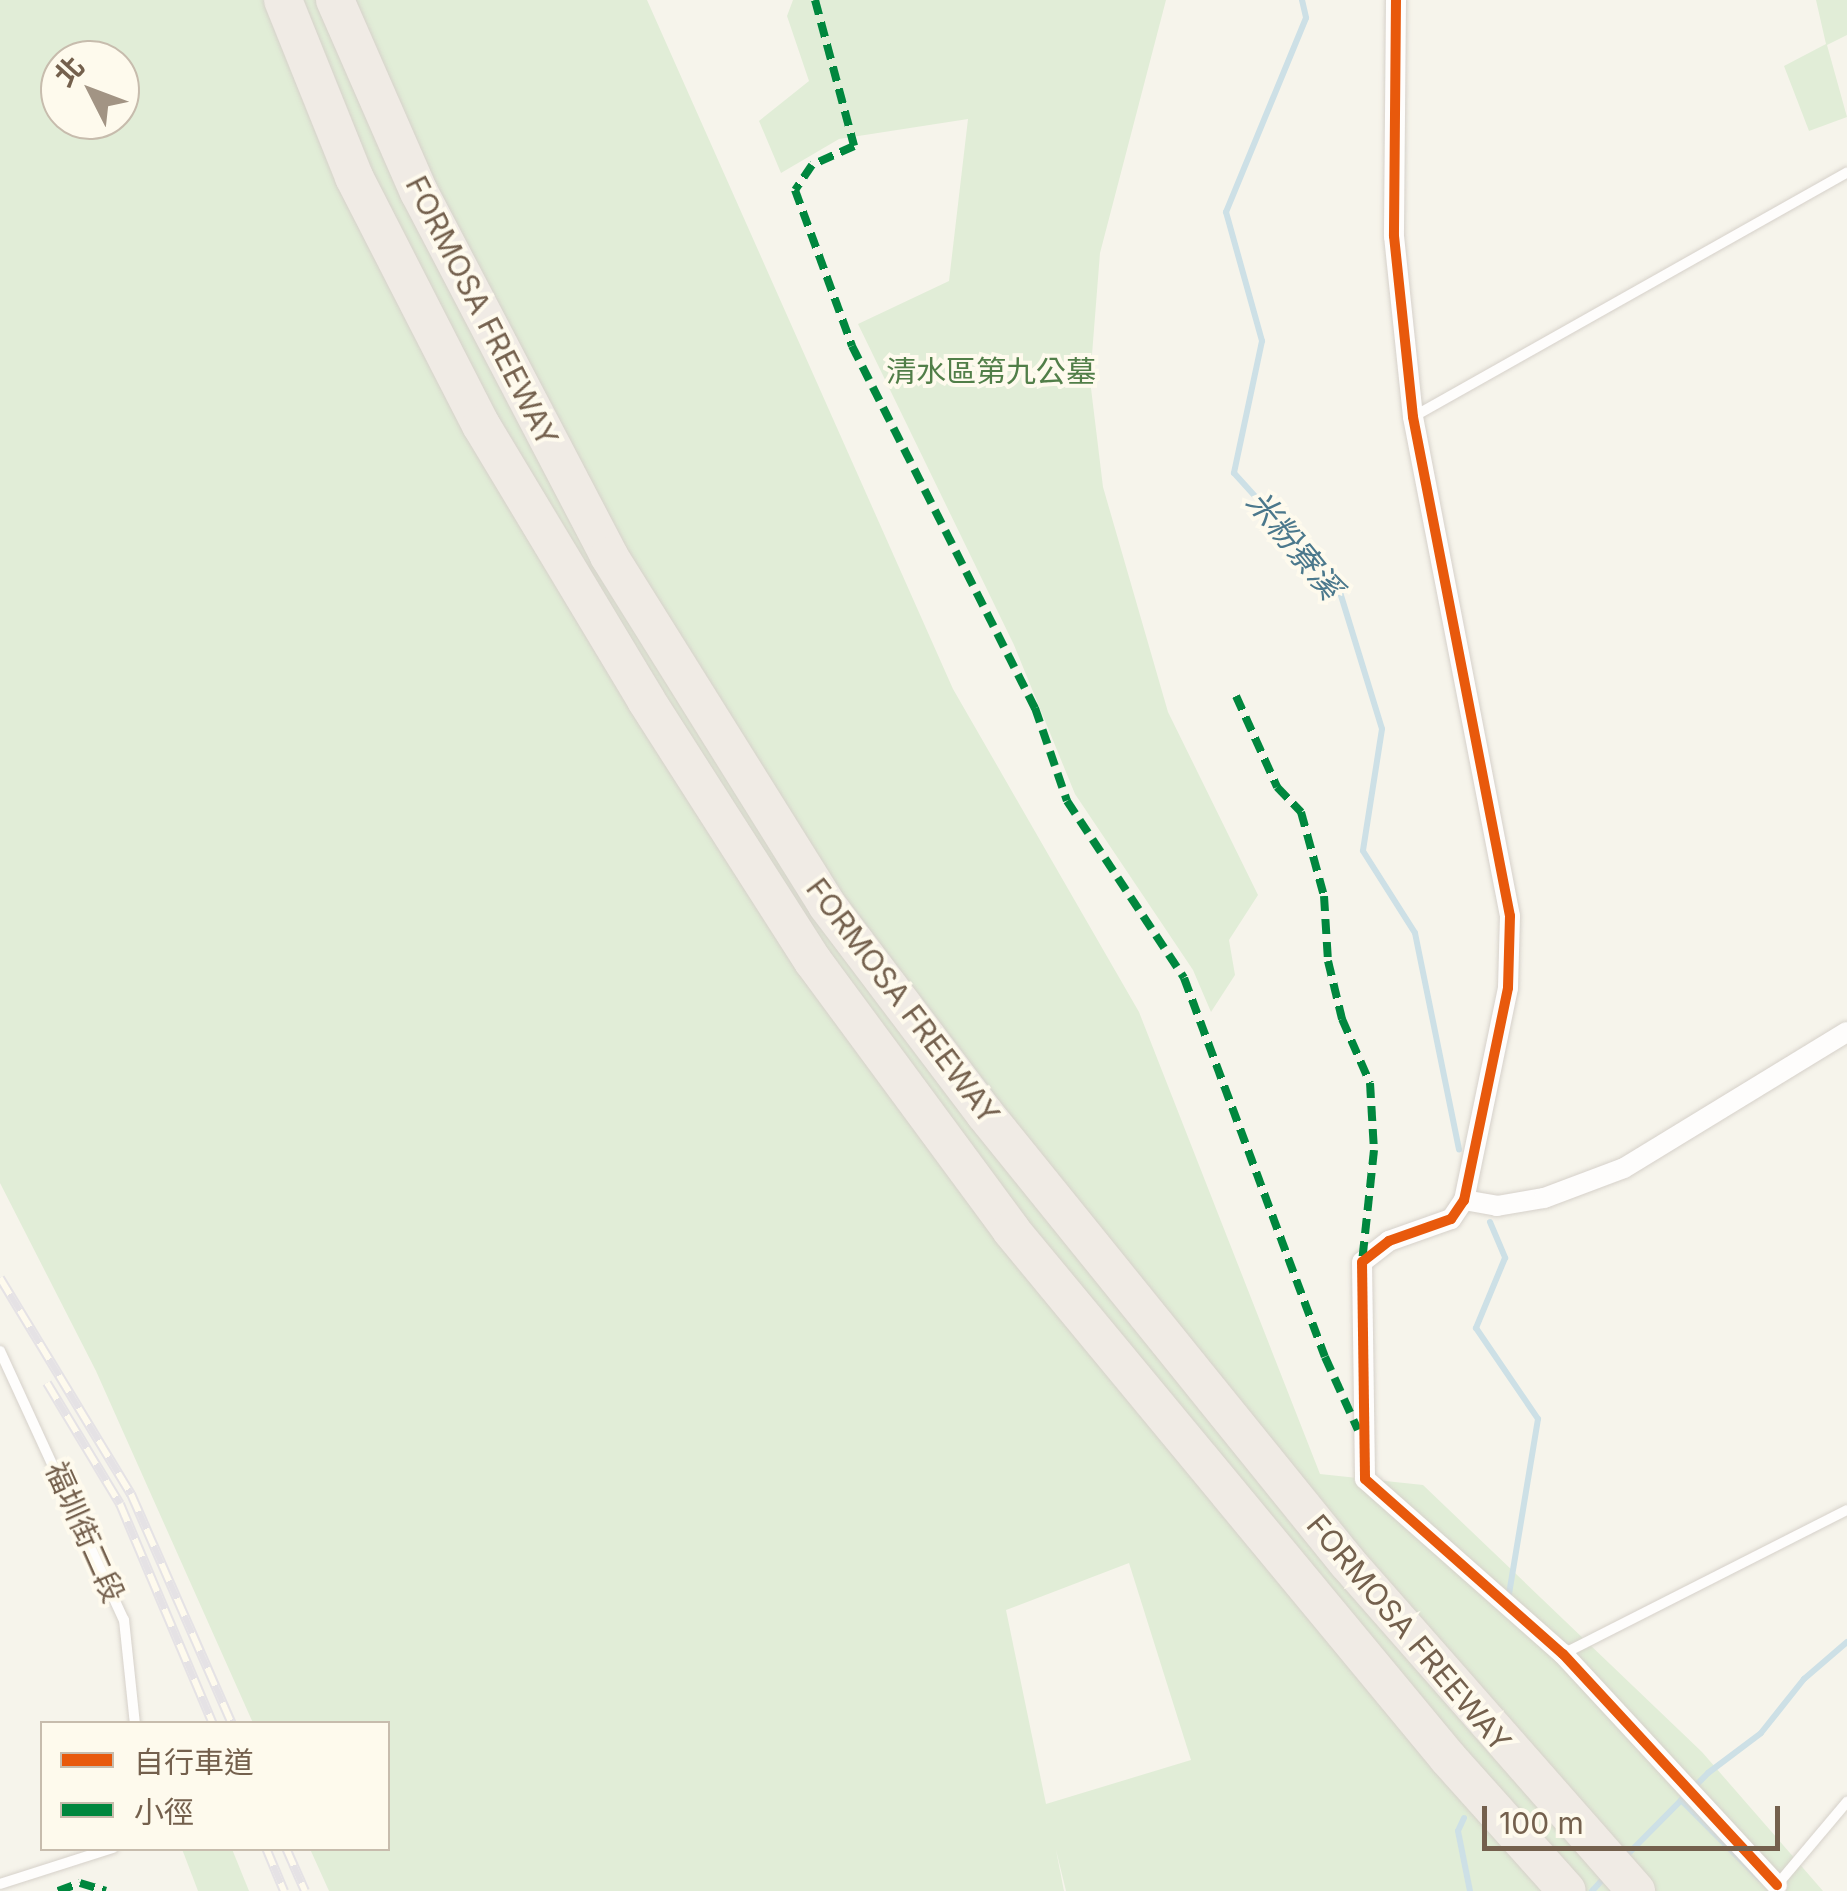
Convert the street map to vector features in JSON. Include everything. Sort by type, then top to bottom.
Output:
[{"type":"highway","name":"FORMOSA FREEWAY","points":[[282,0],[354,176],[481,425],[646,700],[813,960],[1011,1230],[1423,1730],[1568,1891]]},
{"type":"highway","name":"FORMOSA FREEWAY","points":[[336,0],[419,192],[609,556],[827,905],[985,1114],[1347,1562],[1636,1891]]},
{"type":"street","points":[[1396,0],[1394,236],[1413,416],[1510,916],[1508,988],[1464,1200],[1451,1218],[1389,1241],[1362,1262],[1366,1479],[1563,1654],[1775,1888]]},
{"type":"street","points":[[1464,1200],[1497,1206],[1544,1198],[1624,1168],[1847,1032]]},
{"type":"lane","points":[[1413,416],[1847,172]]},
{"type":"lane","name":"福圳街二段","points":[[0,1350],[124,1620],[135,1721]]},
{"type":"lane","points":[[1563,1654],[1847,1510]]},
{"type":"lane","points":[[1775,1888],[1847,1802]]},
{"type":"lane","points":[[0,1884],[104,1851]]},
{"type":"green space","points":[[0,0],[647,0],[953,689],[1139,1012],[1320,1474],[1423,1485],[1702,1752],[1823,1891],[1066,1891],[1056,1850],[1064,1891],[329,1891],[311,1851],[390,1851],[390,1721],[252,1721],[96,1371],[0,1183]],"holes":[[[1129,1563],[1191,1760],[1046,1804],[1006,1610]]]},
{"type":"green space","name":"清水區第九公墓","points":[[793,0],[1166,0],[1100,253],[1090,380],[1103,487],[1168,712],[1258,895],[1229,940],[1235,975],[1211,1012],[1193,970],[1075,794],[1014,645],[858,324],[949,281],[968,119],[839,139],[781,173],[759,121],[809,81],[787,16]]},
{"type":"green space","points":[[1816,0],[1847,0],[1847,35],[1827,45],[1847,117],[1809,131],[1784,66],[1826,44]]},
{"type":"green space","points":[[183,1851],[233,1851],[249,1891],[198,1891]]},
{"type":"waterway","name":"米粉寮溪","points":[[1302,0],[1306,18],[1226,212],[1262,341],[1234,473],[1339,589],[1382,729],[1363,851],[1415,933],[1459,1150]]},
{"type":"waterway","name":"米粉寮溪","points":[[1490,1222],[1505,1258],[1476,1328],[1538,1419],[1509,1595]]},
{"type":"waterway","points":[[1623,1859],[1708,1773],[1761,1733],[1804,1679],[1847,1642]]},
{"type":"waterway","points":[[1681,1800],[1760,1879]]},
{"type":"waterway","name":"米粉寮溪","points":[[1464,1818],[1458,1831],[1470,1891]]},
{"type":"waterway","points":[[1592,1891],[1607,1875]]},
{"type":"railway","points":[[0,1278],[131,1494],[231,1721]]},
{"type":"railway","points":[[47,1383],[120,1504],[212,1721]]},
{"type":"railway","points":[[267,1851],[284,1891]]},
{"type":"railway","points":[[287,1851],[305,1891]]},
{"type":"marked path","points":[[815,0],[854,146],[812,165],[795,190],[852,346],[1035,708],[1067,801],[1184,978],[1325,1357],[1358,1430]]},
{"type":"marked path","points":[[1236,696],[1277,787],[1301,812],[1324,896],[1328,961],[1342,1019],[1370,1083],[1374,1150],[1362,1262]]},
{"type":"marked path","points":[[58,1891],[80,1883],[106,1891]]},
{"type":"cycle path","points":[[1396,0],[1394,236],[1413,417],[1510,916],[1508,988],[1464,1200],[1451,1219],[1389,1241],[1362,1262],[1365,1479],[1563,1654],[1777,1885]]}]
